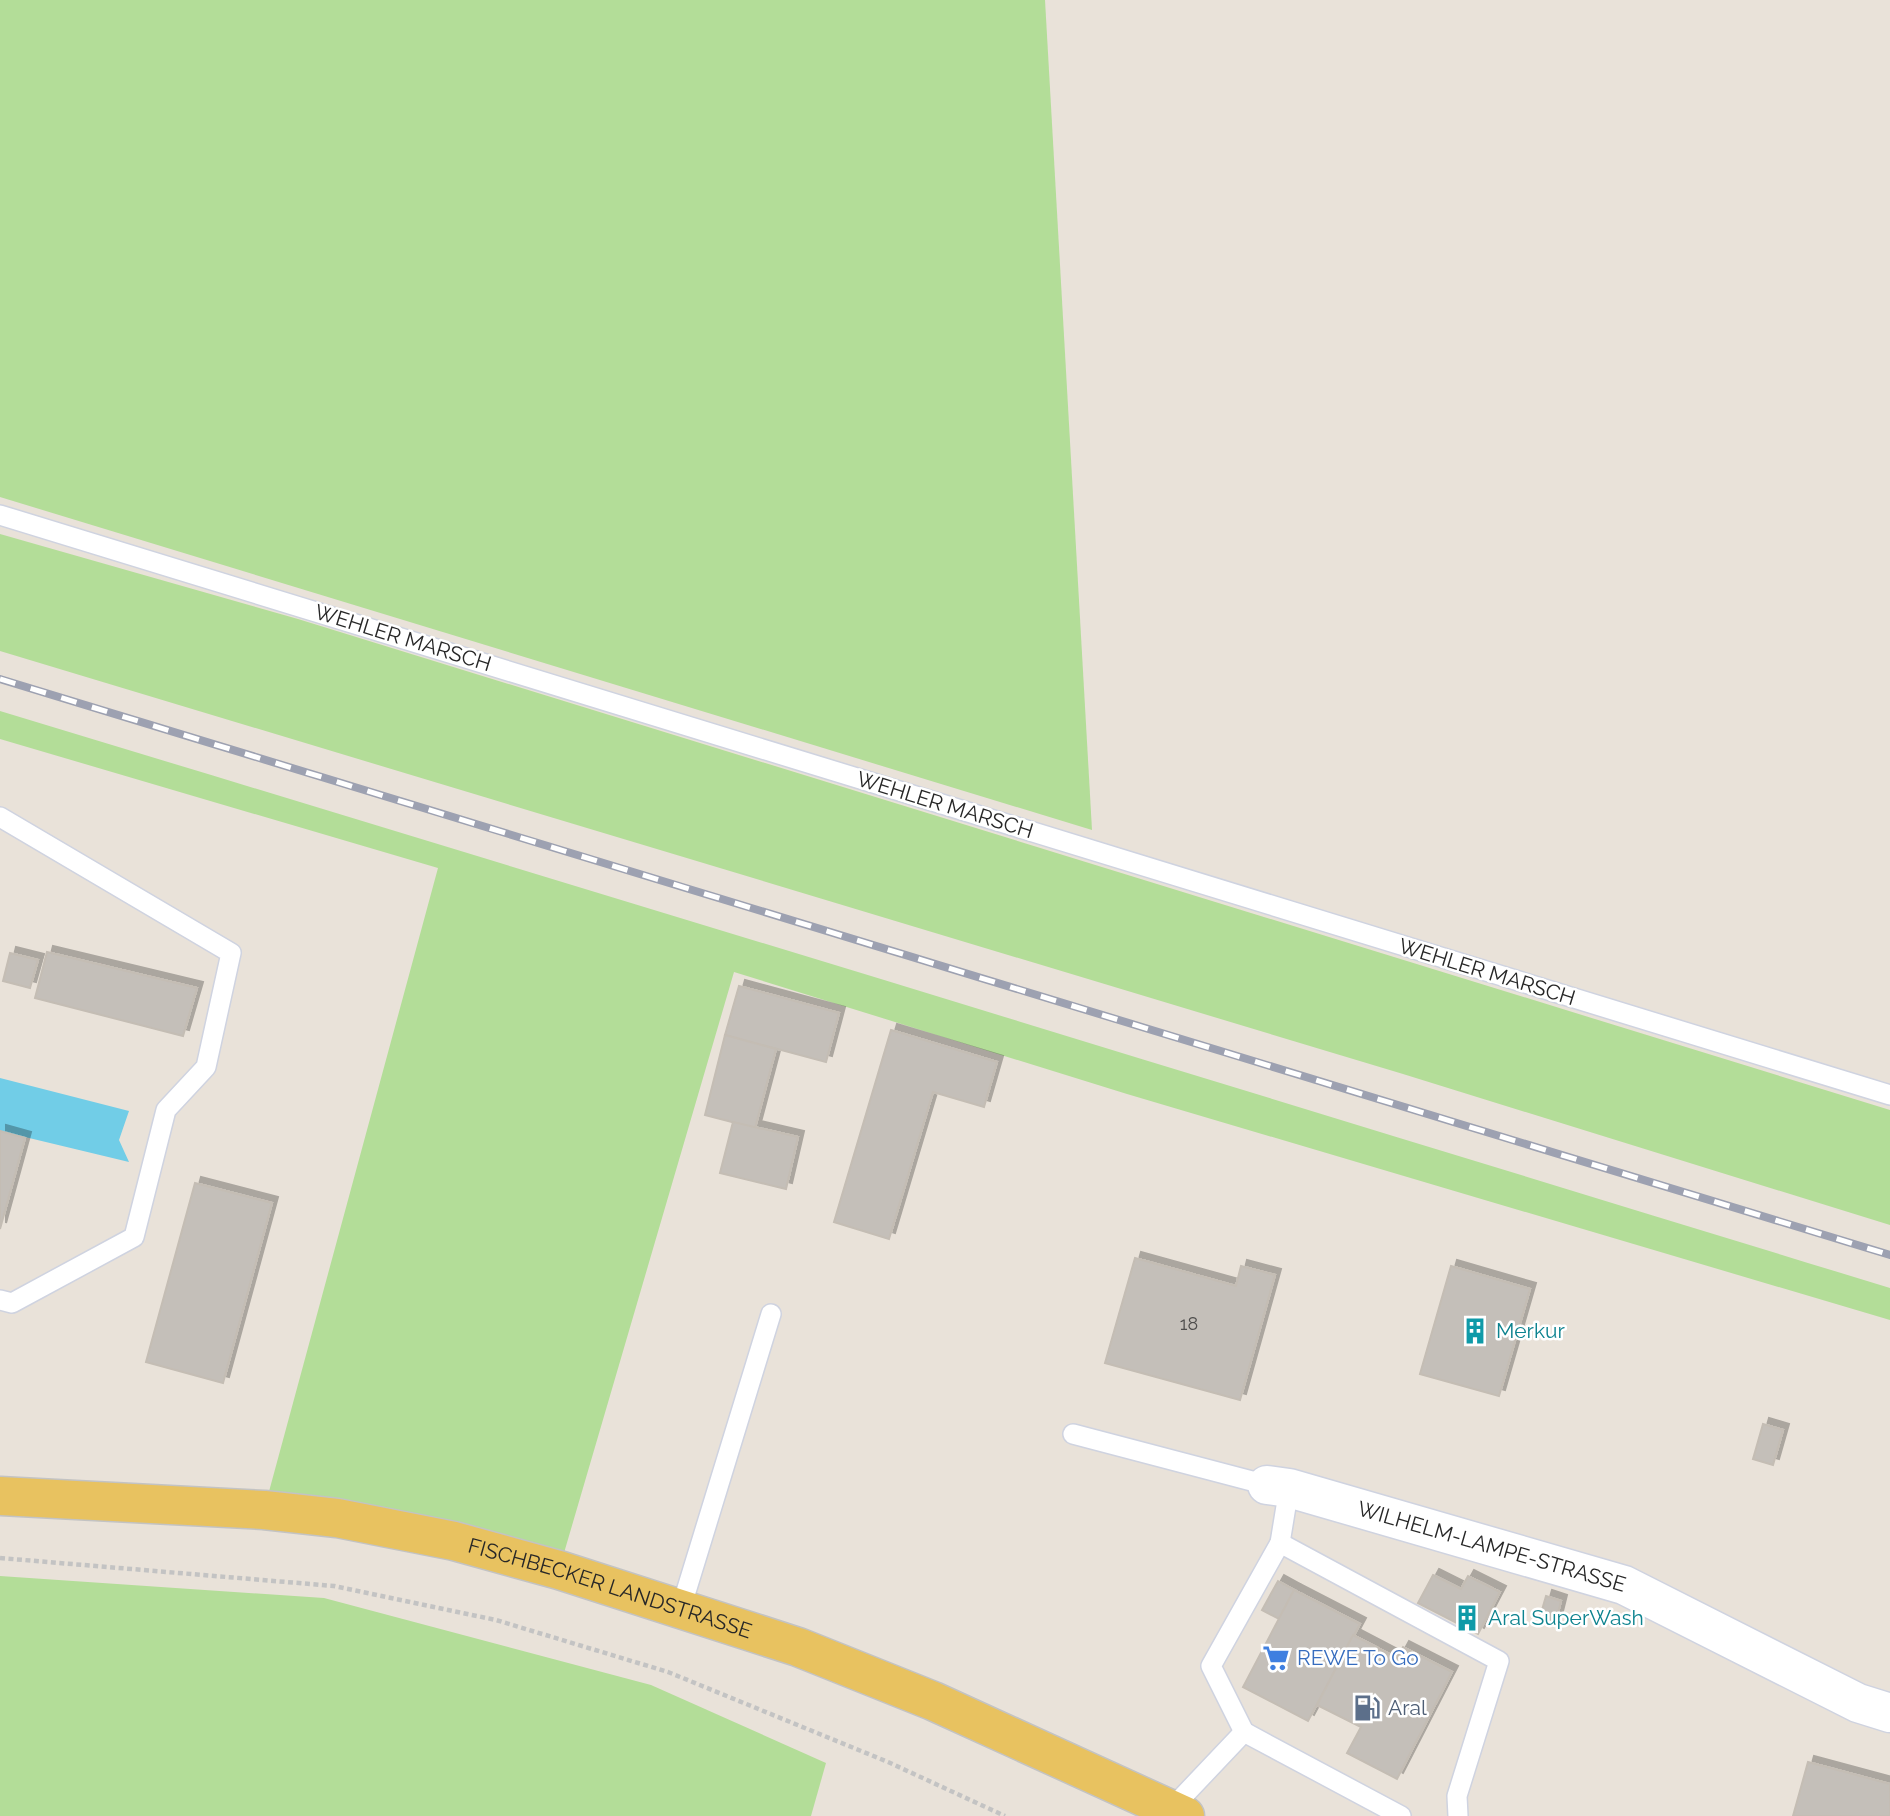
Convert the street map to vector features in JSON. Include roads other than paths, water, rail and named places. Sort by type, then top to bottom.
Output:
[{"type":"main road","name":"FISCHBECKER LANDSTRASSE","points":[[0,1496],[251,1509],[337,1518],[454,1541],[681,1608],[798,1647],[933,1701],[1179,1812]]},
{"type":"street","name":"WILHELM-LAMPE-STRASSE","points":[[1278,1487],[1623,1585],[1858,1703],[1890,1713]]},
{"type":"lane","name":"WEHLER MARSCH","points":[[0,514],[1890,1096]]},
{"type":"lane","points":[[0,817],[231,953],[206,1067],[166,1110],[134,1237],[12,1303],[0,1300]]},
{"type":"lane","points":[[681,1608],[771,1314]]},
{"type":"lane","name":"WILHELM-LAMPE-STRASSE","points":[[1073,1434],[1278,1487]]},
{"type":"lane","points":[[1278,1487],[1280,1543],[1211,1666],[1244,1732],[1401,1816]]},
{"type":"lane","points":[[1280,1543],[1499,1661],[1457,1796],[1458,1816]]},
{"type":"lane","points":[[1179,1812],[1244,1732]]},
{"type":"water","points":[[0,1078],[129,1111],[119,1140],[129,1162],[0,1131]]},
{"type":"railway","points":[[0,679],[1890,1255]]},
{"type":"place","name":"Merkur","points":[[1475,1331]]},
{"type":"place","name":"Aral SuperWash","points":[[1467,1618]]},
{"type":"place","name":"REWE To Go","points":[[1276,1658]]},
{"type":"place","name":"Aral","points":[[1367,1708]]}]
